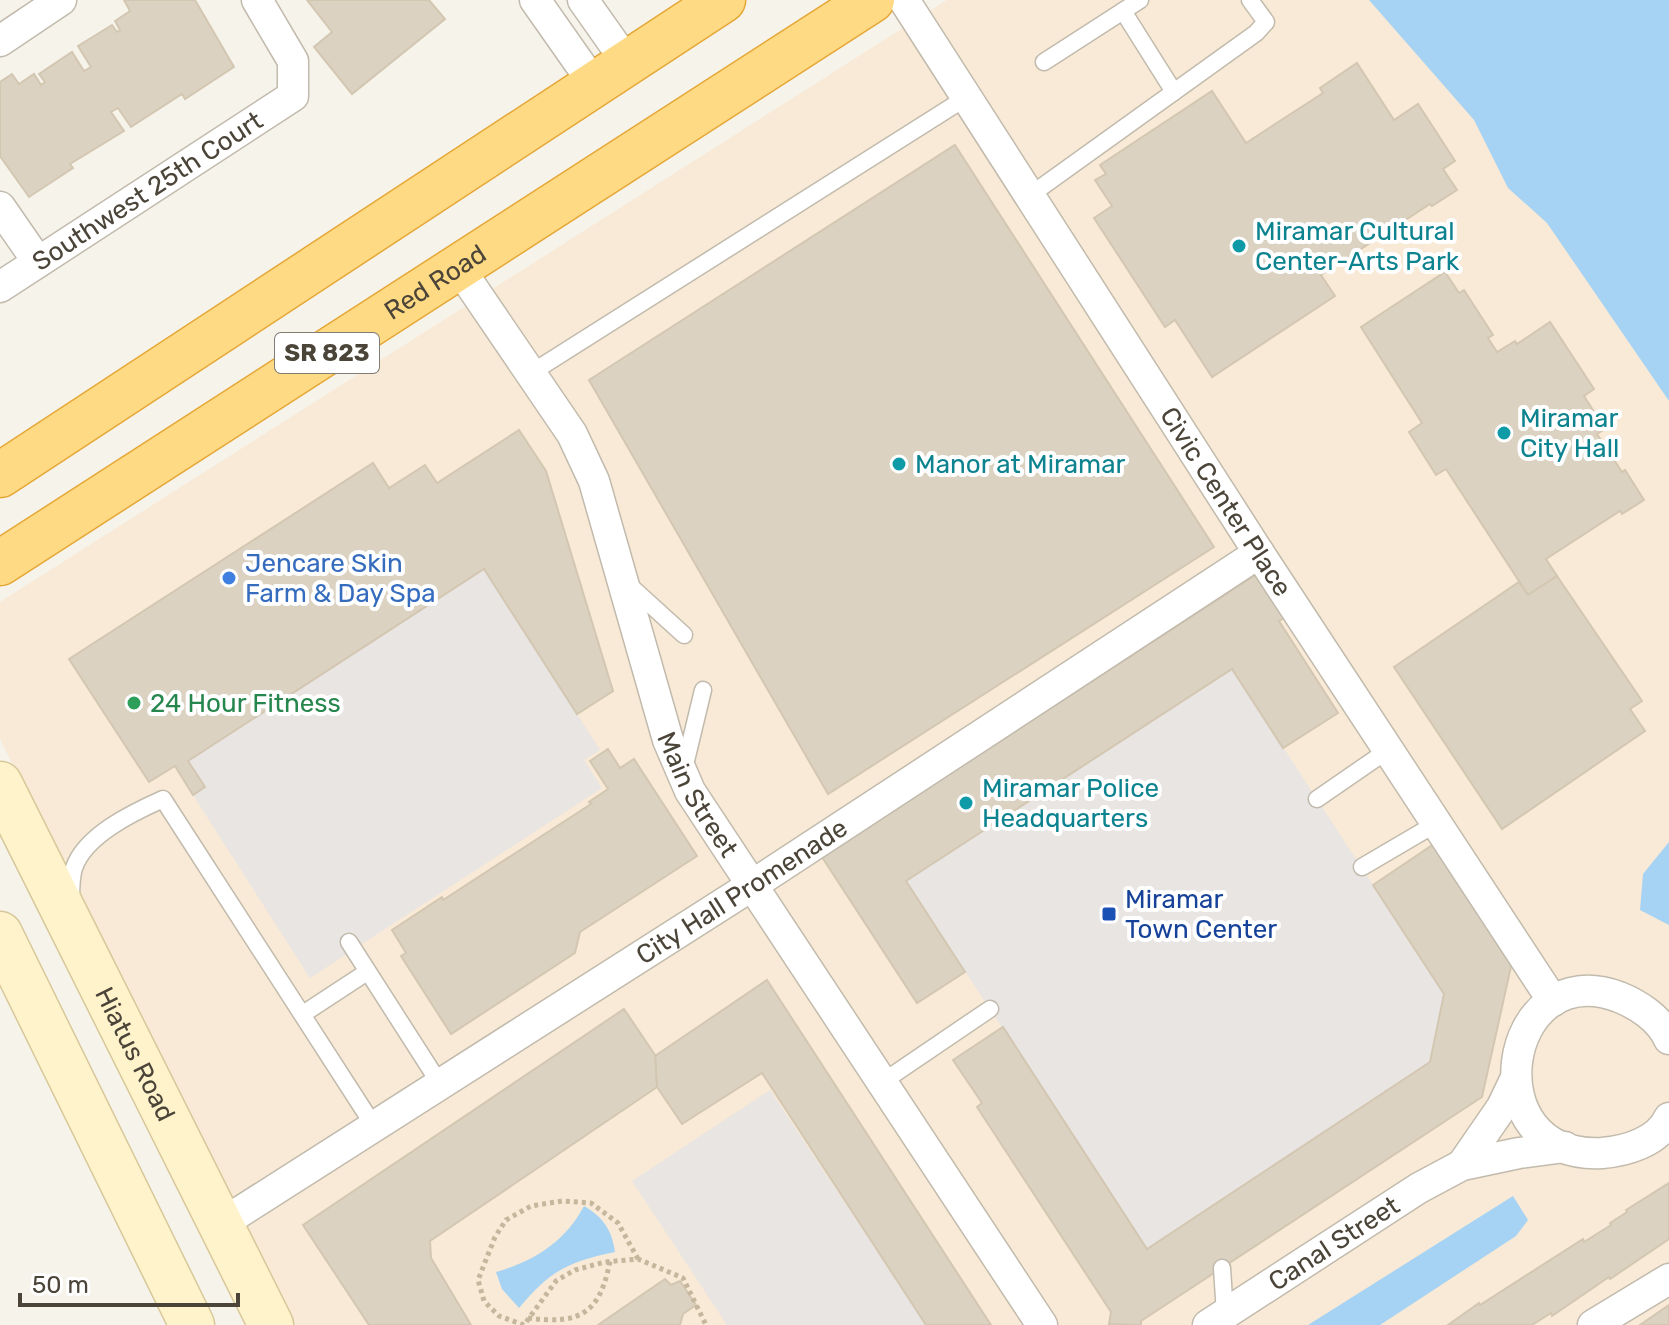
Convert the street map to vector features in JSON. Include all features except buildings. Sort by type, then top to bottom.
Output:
[{"type":"highway","name":"SR 823","points":[[0,475],[723,0]]},
{"type":"highway","name":"Red Road","points":[[0,563],[872,0]]},
{"type":"main road","name":"Hiatus Road","points":[[0,784],[271,1325]]},
{"type":"main road","points":[[0,934],[192,1325]]},
{"type":"street","points":[[0,41],[61,0]]},
{"type":"street","name":"Southwest 25th Court","points":[[0,287],[293,96],[293,61],[257,0]]},
{"type":"street","points":[[535,0],[610,72]]},
{"type":"street","points":[[583,0],[610,72]]},
{"type":"street","name":"Civic Center Place","points":[[904,0],[1259,553],[1553,1001]]},
{"type":"street","points":[[0,207],[38,262]]},
{"type":"street","name":"Main Street","points":[[459,268],[572,434],[594,481],[668,740],[690,791],[1042,1325]]},
{"type":"street","name":"City Hall Promenade","points":[[221,1224],[751,886],[1259,553]]},
{"type":"street","points":[[1553,1001],[1561,996],[1587,992],[1612,995],[1650,1015],[1669,1039]]},
{"type":"street","name":"Canal Street","points":[[1462,1165],[1502,1107],[1514,1082],[1516,1058],[1526,1031],[1538,1012],[1553,1001]]},
{"type":"street","points":[[1514,1082],[1529,1119],[1541,1134],[1565,1147]]},
{"type":"street","name":"Canal Street","points":[[1216,1320],[1419,1188],[1462,1165],[1565,1147],[1587,1153],[1628,1149],[1649,1139],[1669,1118]]},
{"type":"street","points":[[1593,1325],[1669,1279]]},
{"type":"lane","points":[[1044,62],[1140,0]]},
{"type":"lane","points":[[1029,196],[1256,33],[1266,22],[1250,0]]},
{"type":"lane","points":[[1123,11],[1174,92]]},
{"type":"lane","points":[[531,373],[967,97]]},
{"type":"lane","points":[[621,578],[684,635]]},
{"type":"lane","points":[[683,774],[703,690]]},
{"type":"lane","points":[[1317,799],[1388,750]]},
{"type":"lane","points":[[69,921],[74,868],[81,856],[123,816],[163,799],[374,1126]]},
{"type":"lane","points":[[1362,867],[1437,823]]},
{"type":"lane","points":[[349,942],[440,1084]]},
{"type":"lane","points":[[303,1014],[367,972]]},
{"type":"lane","points":[[881,1083],[990,1009]]},
{"type":"lane","points":[[1216,1320],[1222,1268]]},
{"type":"path","points":[[638,1259],[618,1223],[591,1203],[562,1201],[531,1206],[506,1220],[495,1237],[478,1280],[484,1301],[499,1316],[524,1325],[556,1281],[575,1270],[610,1261],[638,1259],[683,1278],[706,1325]]},
{"type":"path","points":[[528,1318],[566,1323],[583,1317],[597,1302],[610,1261]]},
{"type":"shaded area","name":"Miramar Town Center","points":[[947,0],[1669,0],[1669,1325],[287,1325],[0,739],[0,602]]},
{"type":"shaded area","points":[[484,569],[600,750],[584,760],[602,788],[310,978],[193,795],[204,787],[188,761]]},
{"type":"shaded area","points":[[1232,669],[1444,994],[1430,1062],[1147,1249],[906,881]]},
{"type":"shaded area","points":[[770,1090],[926,1325],[727,1325],[632,1181]]},
{"type":"water","points":[[1369,0],[1669,0],[1669,401],[1547,223],[1508,188],[1474,120]]},
{"type":"water","points":[[1669,842],[1669,925],[1640,910],[1643,874]]},
{"type":"water","points":[[1513,1196],[1528,1220],[1516,1236],[1380,1325],[1308,1325]]},
{"type":"water","points":[[584,1206],[606,1225],[615,1252],[561,1270],[540,1285],[519,1308],[502,1289],[496,1272],[536,1256],[558,1240]]},
{"type":"place","name":"Miramar Cultural Center-Arts Park","points":[[1239,246]]},
{"type":"place","name":"Miramar City Hall","points":[[1504,433]]},
{"type":"place","name":"Manor at Miramar","points":[[899,464]]},
{"type":"place","name":"Jencare Skin Farm & Day Spa","points":[[229,578]]},
{"type":"place","name":"24 Hour Fitness","points":[[134,703]]},
{"type":"place","name":"Miramar Police Headquarters","points":[[966,803]]},
{"type":"place","name":"Miramar Town Center","points":[[1109,914]]}]
